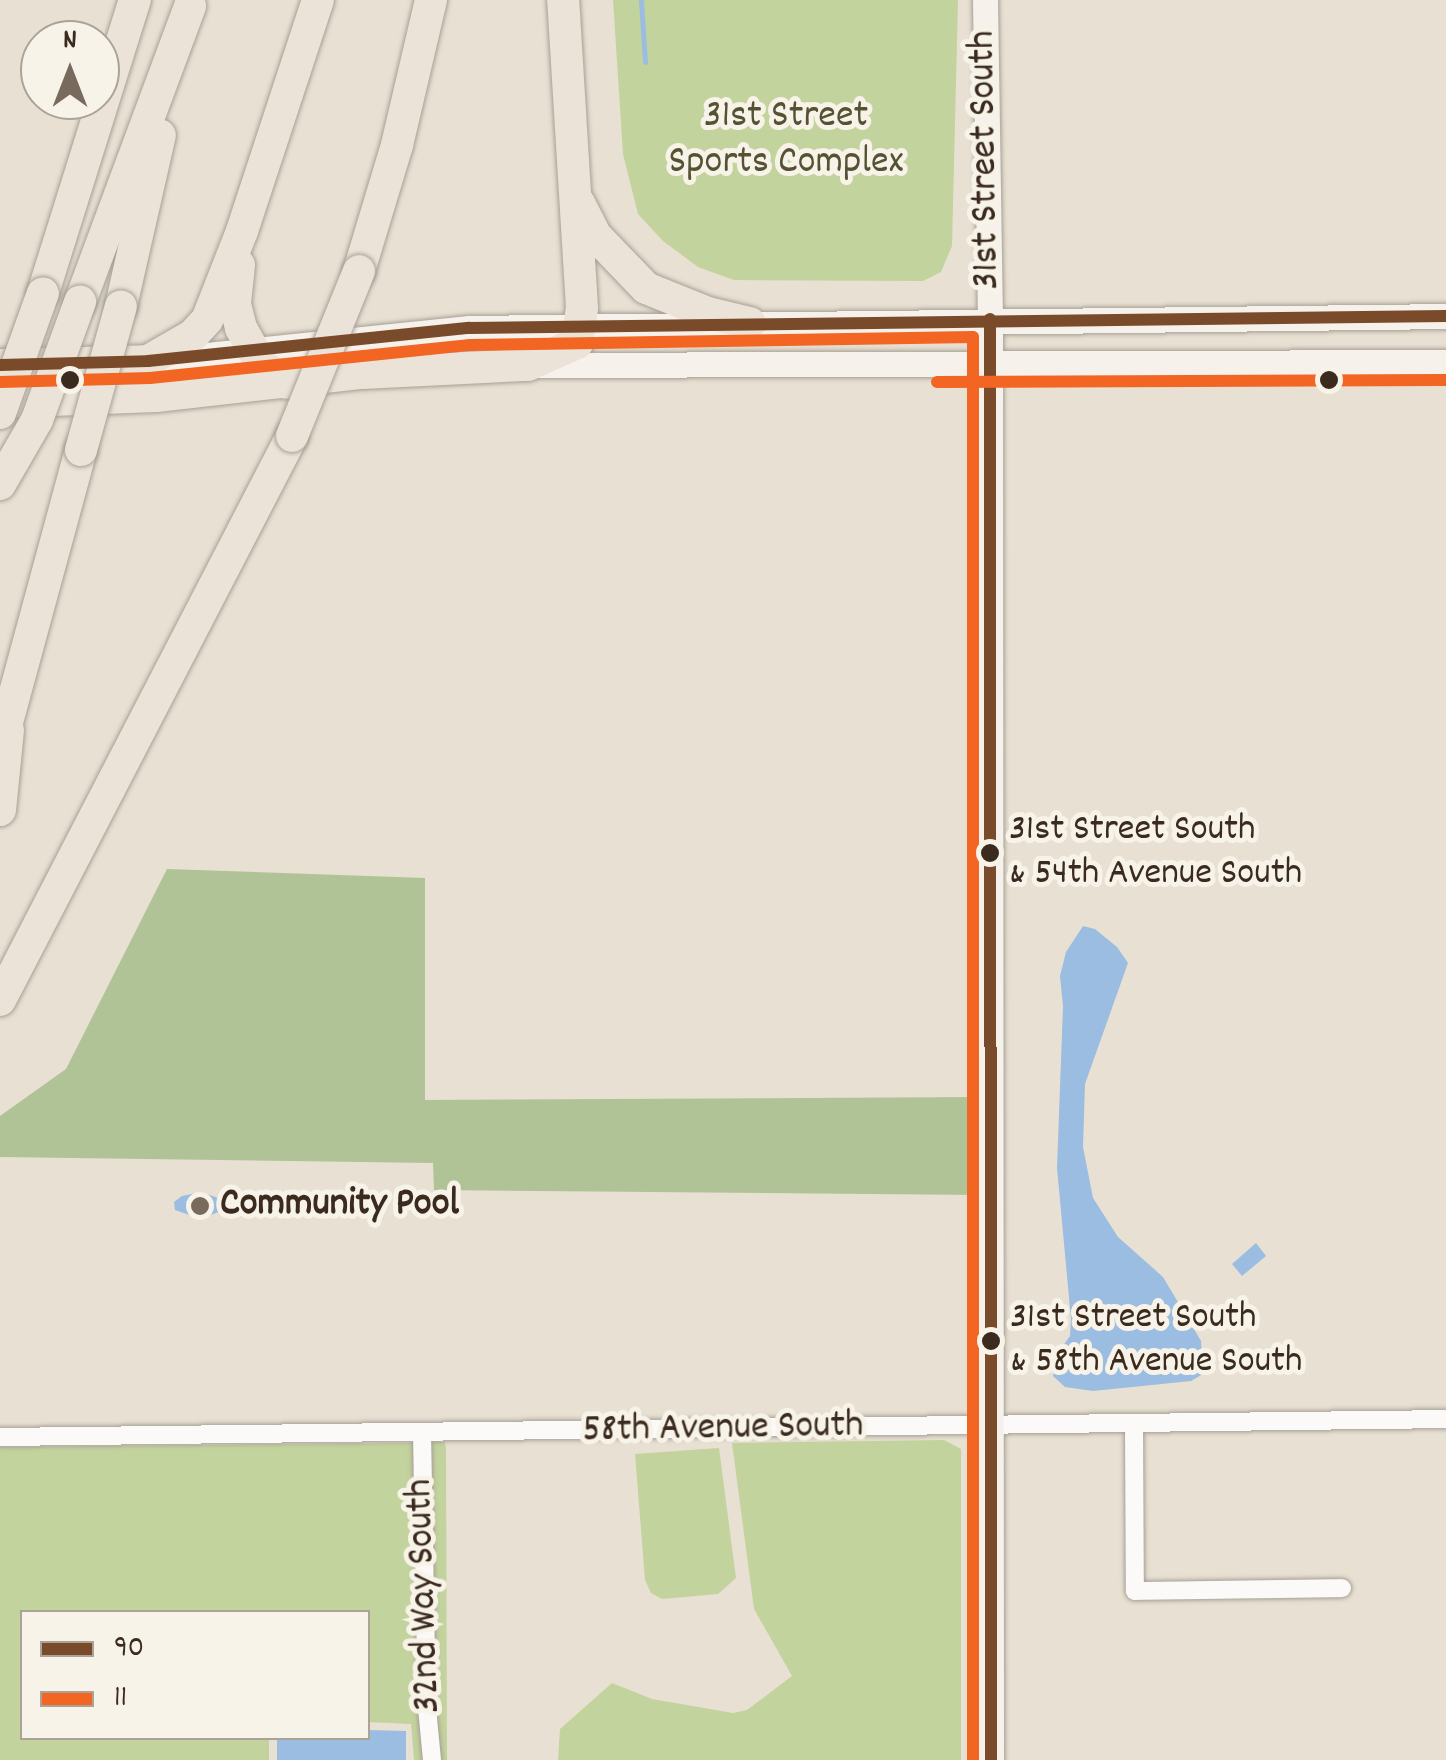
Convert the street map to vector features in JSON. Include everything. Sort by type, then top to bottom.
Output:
[{"type":"highway","points":[[0,413],[43,293],[135,0]]},
{"type":"highway","points":[[0,366],[148,361],[193,335],[207,320],[242,231],[318,0]]},
{"type":"highway","points":[[3,995],[292,436],[358,271],[397,145],[430,0]]},
{"type":"highway","points":[[0,402],[156,396],[362,373],[528,365],[577,343],[582,326],[563,0]]},
{"type":"highway","points":[[0,484],[37,420],[190,3]]},
{"type":"highway","points":[[0,748],[121,306],[190,3]]},
{"type":"highway","points":[[573,192],[596,236],[646,288],[708,314],[750,324]]},
{"type":"highway","points":[[242,231],[235,304],[250,347],[261,364],[286,383]]},
{"type":"highway","points":[[0,810],[10,716]]},
{"type":"main road","name":"31st Street South","points":[[984,0],[990,319],[991,1760]]},
{"type":"main road","points":[[148,361],[250,347],[469,328],[1446,316]]},
{"type":"main road","points":[[528,365],[1446,362]]},
{"type":"street","name":"58th Avenue South","points":[[0,1437],[989,1428],[1446,1419]]},
{"type":"street","points":[[1134,1424],[1136,1590],[1342,1588]]},
{"type":"street","name":"32nd Way South","points":[[422,1432],[427,1708],[432,1760]]},
{"type":"green space","name":"31st Street Sports Complex","points":[[613,0],[958,0],[952,246],[941,272],[923,281],[734,280],[698,267],[663,241],[638,214],[623,154]]},
{"type":"green space","points":[[167,869],[425,878],[425,1100],[980,1097],[980,1195],[434,1190],[433,1163],[0,1157],[0,1116],[66,1069]]},
{"type":"green space","points":[[944,1440],[961,1449],[961,1760],[558,1760],[560,1729],[612,1683],[652,1699],[733,1713],[747,1710],[792,1676],[754,1609],[732,1443]]},
{"type":"green space","points":[[431,1442],[445,1442],[447,1760],[414,1760],[411,1724],[370,1722],[370,1610],[20,1610],[20,1740],[269,1740],[269,1760],[0,1760],[0,1447],[413,1443],[419,1718],[436,1717]]},
{"type":"green space","points":[[719,1448],[736,1578],[718,1594],[662,1599],[651,1593],[645,1580],[635,1454]]},
{"type":"water","points":[[1083,926],[1095,929],[1117,947],[1128,963],[1085,1084],[1083,1147],[1093,1198],[1118,1237],[1163,1277],[1201,1341],[1203,1374],[1191,1381],[1093,1391],[1065,1387],[1053,1376],[1060,1350],[1070,1336],[1071,1319],[1057,1168],[1063,1006],[1060,976],[1066,952]]},
{"type":"water","name":"Community Pool","points":[[201,1192],[224,1200],[226,1209],[201,1219],[175,1210],[174,1202],[182,1196]]},
{"type":"water","points":[[1256,1243],[1266,1256],[1242,1276],[1232,1264]]},
{"type":"water","points":[[370,1730],[406,1731],[406,1760],[277,1760],[277,1740],[370,1740]]},
{"type":"waterway","points":[[641,0],[645,62]]},
{"type":"transit line","name":"90","points":[[0,365],[148,361],[469,328],[1446,316]]},
{"type":"transit line","name":"90","points":[[990,319],[991,1760]]},
{"type":"transit line","name":"11","points":[[0,382],[150,378],[470,345],[973,337],[973,1760]]},
{"type":"transit line","name":"11","points":[[937,382],[1446,380]]},
{"type":"place","name":"31st Street South & 54th Avenue South","points":[[990,853]]},
{"type":"place","name":"Community Pool","points":[[200,1206]]},
{"type":"place","name":"31st Street South & 58th Avenue South","points":[[991,1341]]}]
